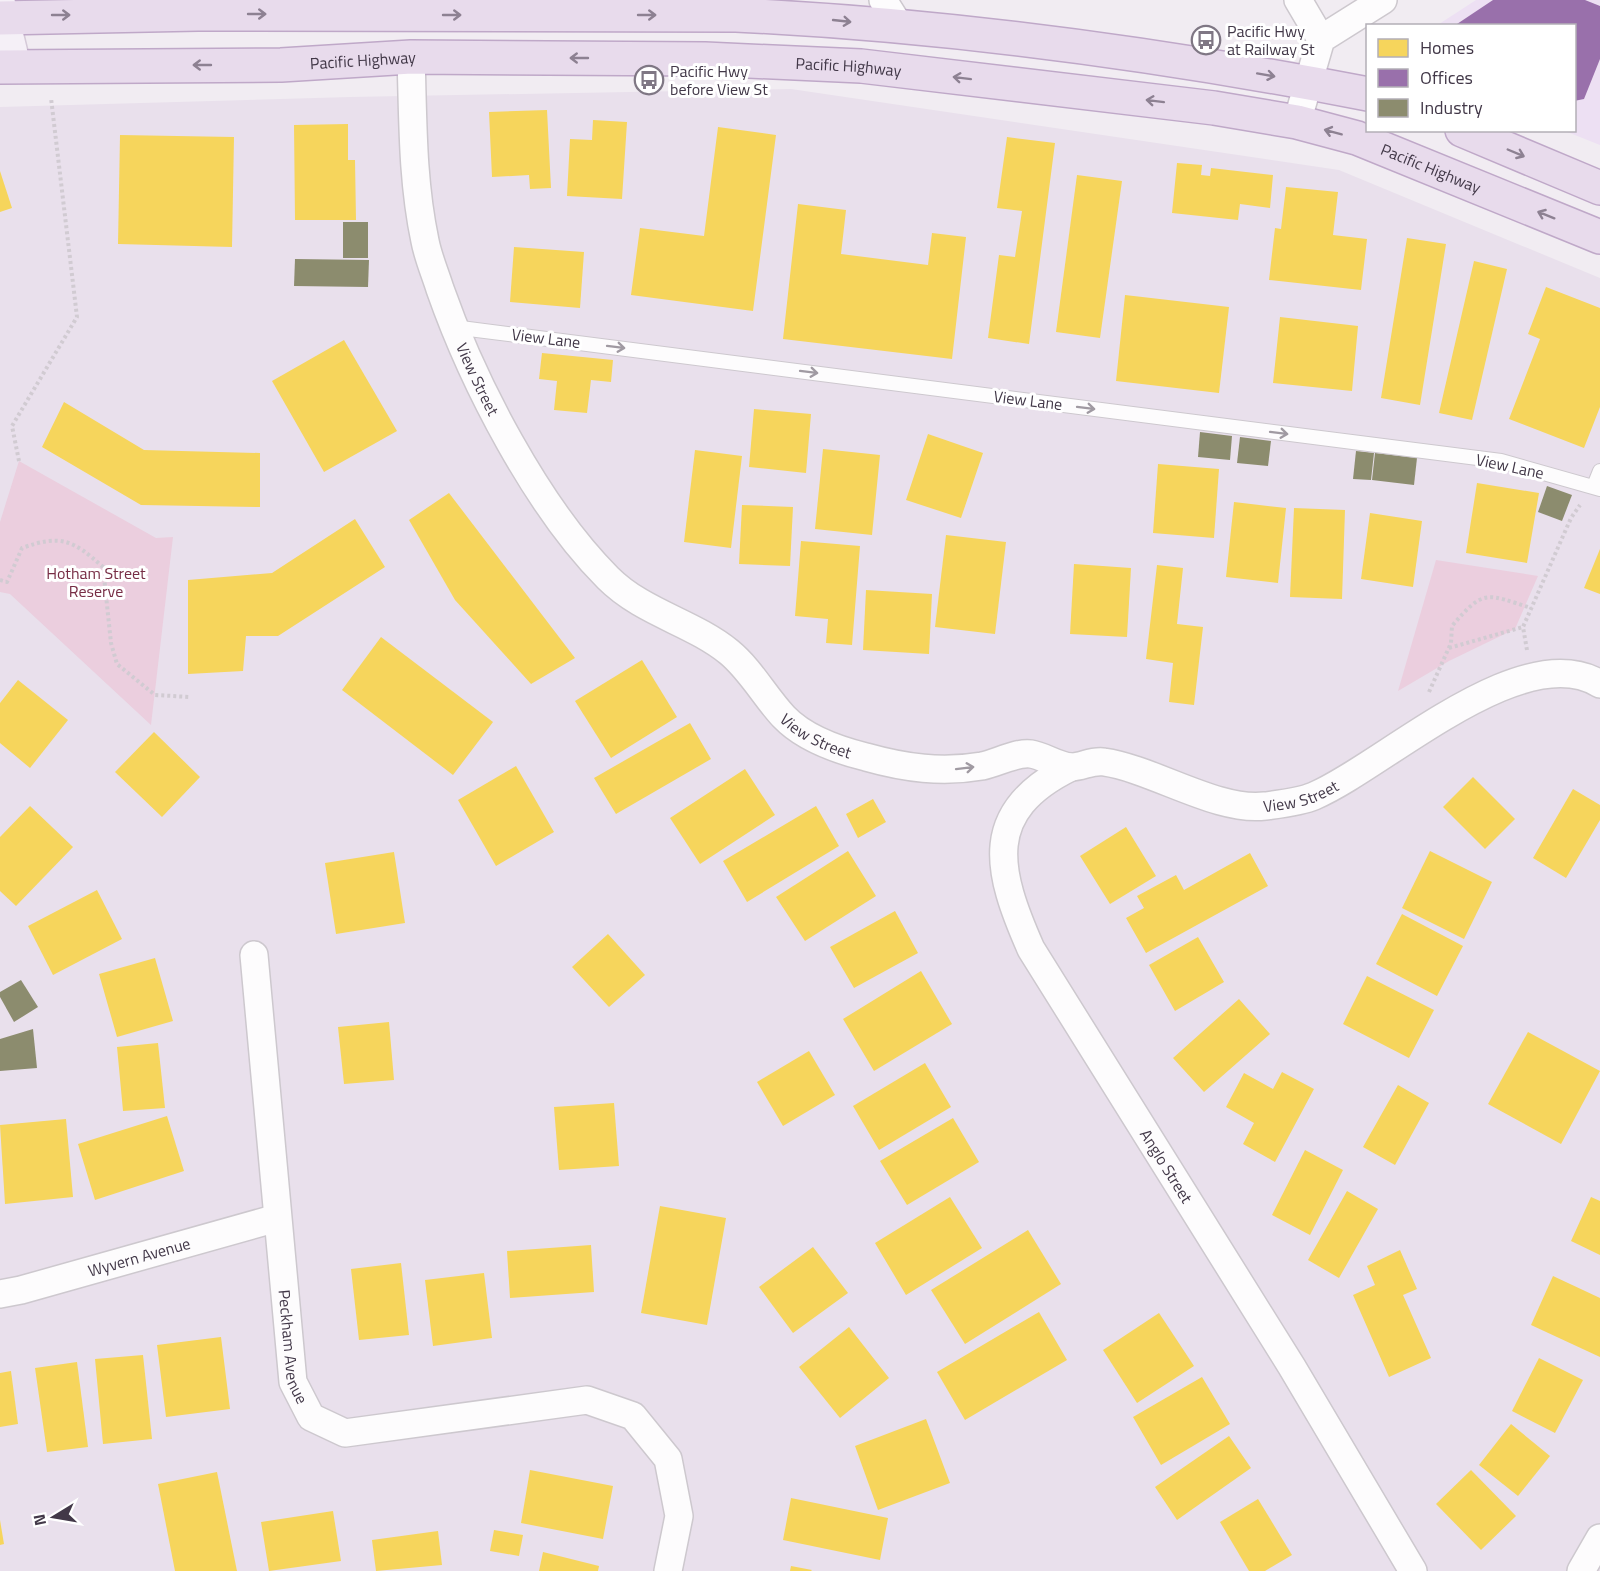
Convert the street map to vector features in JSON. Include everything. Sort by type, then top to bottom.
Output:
[{"type":"highway","points":[[1,15],[208,7],[547,8],[821,19],[892,14],[1366,94]]},
{"type":"highway","name":"Pacific Highway","points":[[7,66],[281,65],[411,57],[705,59],[861,66],[1214,108],[1297,122],[1357,138],[1600,237]]},
{"type":"highway","points":[[1466,132],[1600,188]]},
{"type":"street","points":[[1298,0],[1321,39]]},
{"type":"street","points":[[1297,122],[1321,39],[1383,0]]},
{"type":"street","points":[[1,15],[7,66]]},
{"type":"street","name":"View Street","points":[[411,57],[411,123],[417,192],[425,245],[453,327],[497,418],[555,513],[608,578],[639,604],[686,626],[730,653],[786,720],[824,743],[864,757],[939,771],[984,765],[1027,753],[1071,767],[1098,761],[1131,768],[1213,798],[1259,807],[1312,797],[1464,705],[1532,677],[1560,672],[1589,677],[1600,684]]},
{"type":"street","name":"Anglo Street","points":[[1071,767],[1045,780],[1025,797],[1007,824],[1003,867],[1013,908],[1031,949],[1292,1367],[1413,1571]]},
{"type":"street","name":"Peckham Avenue","points":[[254,955],[293,1382],[311,1417],[345,1433],[587,1400],[633,1416],[668,1459],[679,1516],[668,1571]]},
{"type":"street","name":"Wyvern Avenue","points":[[0,1294],[277,1218]]},
{"type":"street","points":[[1581,1571],[1600,1538]]},
{"type":"lane","name":"View Lane","points":[[453,327],[1501,461],[1597,488]]},
{"type":"lane","points":[[1597,488],[1600,471]]},
{"type":"path","points":[[19,461],[12,426],[77,317],[51,92]]},
{"type":"path","points":[[1532,677],[1523,627],[1571,518],[1597,488]]},
{"type":"path","points":[[0,580],[7,582],[22,548],[47,539],[79,546],[103,567],[111,643],[117,664],[155,695],[190,697]]},
{"type":"path","points":[[1427,696],[1449,648],[1452,626],[1475,600],[1490,596],[1531,608]]},
{"type":"path","points":[[1449,648],[1523,627]]},
{"type":"shaded area","points":[[1476,0],[1600,0],[1600,145],[1568,132],[1576,132],[1576,24],[1439,24]]},
{"type":"shaded area","points":[[791,89],[1339,170],[1600,278],[1600,1571],[0,1571],[0,107],[350,97]]},
{"type":"green space","name":"Hotham Street Reserve","points":[[19,461],[156,538],[173,537],[151,725],[10,594],[0,592],[0,522]]},
{"type":"green space","points":[[1436,560],[1538,576],[1515,629],[1449,661],[1398,691]]},
{"type":"building: Homes","points":[[547,110],[551,188],[530,189],[529,175],[492,177],[489,112]]},
{"type":"building: Homes","points":[[593,120],[627,122],[622,199],[567,196],[570,139],[592,140]]},
{"type":"building: Homes","points":[[348,124],[348,160],[355,160],[356,220],[295,220],[294,125]]},
{"type":"building: Homes","points":[[718,127],[776,135],[753,311],[631,295],[640,228],[704,236]]},
{"type":"building: Homes","points":[[120,135],[234,137],[232,247],[118,244]]},
{"type":"building: Homes","points":[[1007,137],[1055,143],[1029,344],[988,338],[999,255],[1015,257],[1022,211],[997,208]]},
{"type":"building: Homes","points":[[1177,163],[1202,165],[1201,175],[1210,176],[1211,168],[1273,175],[1270,208],[1240,204],[1238,220],[1172,213]]},
{"type":"building: Homes","points":[[0,171],[12,208],[0,212]]},
{"type":"building: Homes","points":[[1077,175],[1122,181],[1100,338],[1056,332]]},
{"type":"building: Homes","points":[[1286,187],[1338,192],[1333,235],[1367,239],[1361,290],[1269,280],[1275,228],[1281,229]]},
{"type":"building: Homes","points":[[798,204],[846,210],[841,254],[928,265],[932,233],[966,237],[952,359],[783,339]]},
{"type":"building: Homes","points":[[1407,238],[1446,244],[1420,405],[1381,398]]},
{"type":"building: Homes","points":[[514,247],[584,252],[580,308],[510,302]]},
{"type":"building: Homes","points":[[1474,261],[1507,269],[1472,420],[1439,413]]},
{"type":"building: Homes","points":[[1546,287],[1600,308],[1600,407],[1584,448],[1509,419],[1540,339],[1528,334]]},
{"type":"building: Homes","points":[[1125,295],[1229,307],[1219,393],[1116,381]]},
{"type":"building: Homes","points":[[1280,317],[1358,326],[1352,391],[1273,383]]},
{"type":"building: Homes","points":[[344,340],[397,431],[324,472],[272,381]]},
{"type":"building: Homes","points":[[542,353],[613,360],[611,382],[591,380],[587,413],[554,410],[557,381],[539,379]]},
{"type":"building: Homes","points":[[64,402],[144,450],[260,453],[260,507],[141,505],[42,447]]},
{"type":"building: Homes","points":[[754,409],[811,414],[806,473],[749,467]]},
{"type":"building: Homes","points":[[928,434],[983,453],[961,518],[906,500]]},
{"type":"building: Homes","points":[[823,449],[880,455],[872,535],[815,529]]},
{"type":"building: Homes","points":[[695,450],[742,456],[731,548],[684,542]]},
{"type":"building: Homes","points":[[1158,464],[1219,469],[1214,538],[1153,533]]},
{"type":"building: Homes","points":[[1477,483],[1539,493],[1527,563],[1466,553]]},
{"type":"building: Homes","points":[[449,493],[575,658],[531,684],[455,600],[409,520]]},
{"type":"building: Homes","points":[[1234,502],[1286,508],[1278,583],[1226,577]]},
{"type":"building: Homes","points":[[742,505],[793,507],[790,566],[739,564]]},
{"type":"building: Homes","points":[[1294,508],[1345,510],[1342,599],[1290,597]]},
{"type":"building: Homes","points":[[1370,513],[1422,521],[1413,587],[1361,579]]},
{"type":"building: Homes","points":[[355,519],[385,567],[278,636],[246,636],[243,671],[188,674],[188,580],[272,573]]},
{"type":"building: Homes","points":[[946,535],[1006,542],[995,634],[935,627]]},
{"type":"building: Homes","points":[[801,541],[860,546],[852,645],[826,643],[828,619],[795,616]]},
{"type":"building: Homes","points":[[1600,549],[1600,594],[1584,588]]},
{"type":"building: Homes","points":[[1074,564],[1131,568],[1127,637],[1070,634]]},
{"type":"building: Homes","points":[[1157,565],[1183,568],[1177,624],[1203,627],[1194,705],[1169,702],[1173,663],[1146,659]]},
{"type":"building: Homes","points":[[866,590],[932,594],[929,654],[863,650]]},
{"type":"building: Homes","points":[[381,637],[493,722],[453,775],[342,690]]},
{"type":"building: Homes","points":[[642,660],[677,717],[611,758],[575,701]]},
{"type":"building: Homes","points":[[18,680],[68,720],[30,768],[0,743],[0,703]]},
{"type":"building: Homes","points":[[690,723],[711,759],[616,814],[594,778]]},
{"type":"building: Homes","points":[[154,732],[200,777],[162,817],[115,772]]},
{"type":"building: Homes","points":[[516,766],[554,832],[496,866],[458,800]]},
{"type":"building: Homes","points":[[745,769],[775,815],[700,864],[670,818]]},
{"type":"building: Homes","points":[[1473,777],[1515,819],[1485,849],[1443,807]]},
{"type":"building: Homes","points":[[1573,789],[1600,805],[1600,820],[1566,878],[1533,858]]},
{"type":"building: Homes","points":[[873,799],[886,822],[858,838],[846,814]]},
{"type":"building: Homes","points":[[30,806],[73,847],[16,906],[0,891],[0,837]]},
{"type":"building: Homes","points":[[816,806],[839,846],[747,902],[723,861]]},
{"type":"building: Homes","points":[[1126,827],[1156,876],[1110,904],[1080,856]]},
{"type":"building: Homes","points":[[848,851],[876,896],[805,941],[776,897]]},
{"type":"building: Homes","points":[[1430,851],[1492,882],[1464,939],[1402,908]]},
{"type":"building: Homes","points":[[394,852],[405,923],[336,934],[325,863]]},
{"type":"building: Homes","points":[[1250,853],[1268,886],[1146,953],[1126,918],[1144,908],[1137,896],[1176,875],[1184,890]]},
{"type":"building: Homes","points":[[97,890],[122,939],[53,975],[28,926]]},
{"type":"building: Homes","points":[[895,911],[918,953],[854,988],[830,947]]},
{"type":"building: Homes","points":[[1402,914],[1463,946],[1437,996],[1376,964]]},
{"type":"building: Homes","points":[[608,934],[645,975],[609,1007],[572,967]]},
{"type":"building: Homes","points":[[1198,937],[1224,982],[1175,1011],[1149,965]]},
{"type":"building: Homes","points":[[155,958],[173,1021],[117,1037],[99,974]]},
{"type":"building: Homes","points":[[921,971],[952,1024],[874,1071],[843,1019]]},
{"type":"building: Homes","points":[[1367,976],[1434,1010],[1409,1058],[1343,1024]]},
{"type":"building: Homes","points":[[1239,999],[1270,1034],[1204,1092],[1173,1058]]},
{"type":"building: Homes","points":[[389,1022],[394,1080],[344,1084],[338,1027]]},
{"type":"building: Homes","points":[[1528,1032],[1600,1071],[1561,1144],[1488,1104]]},
{"type":"building: Homes","points":[[158,1043],[165,1108],[123,1111],[117,1047]]},
{"type":"building: Homes","points":[[809,1051],[835,1095],[783,1126],[757,1082]]},
{"type":"building: Homes","points":[[925,1063],[951,1107],[879,1150],[853,1106]]},
{"type":"building: Homes","points":[[1282,1072],[1314,1089],[1275,1162],[1243,1144],[1254,1123],[1226,1107],[1244,1073],[1273,1089]]},
{"type":"building: Homes","points":[[1398,1085],[1429,1103],[1395,1165],[1363,1147]]},
{"type":"building: Homes","points":[[614,1103],[619,1166],[559,1170],[554,1107]]},
{"type":"building: Homes","points":[[167,1116],[184,1171],[95,1200],[78,1144]]},
{"type":"building: Homes","points":[[953,1118],[979,1162],[907,1205],[880,1161]]},
{"type":"building: Homes","points":[[66,1119],[73,1197],[5,1204],[0,1125]]},
{"type":"building: Homes","points":[[1305,1150],[1343,1170],[1310,1235],[1272,1215]]},
{"type":"building: Homes","points":[[1347,1191],[1378,1209],[1339,1278],[1308,1260]]},
{"type":"building: Homes","points":[[950,1197],[982,1248],[906,1295],[875,1243]]},
{"type":"building: Homes","points":[[1591,1197],[1600,1201],[1600,1255],[1571,1241]]},
{"type":"building: Homes","points":[[660,1206],[726,1218],[707,1325],[641,1313]]},
{"type":"building: Homes","points":[[1028,1230],[1061,1284],[965,1344],[931,1290]]},
{"type":"building: Homes","points":[[591,1245],[594,1292],[510,1298],[507,1251]]},
{"type":"building: Homes","points":[[813,1247],[848,1293],[793,1333],[759,1287]]},
{"type":"building: Homes","points":[[1400,1250],[1417,1289],[1403,1295],[1431,1358],[1389,1377],[1353,1295],[1375,1285],[1367,1266]]},
{"type":"building: Homes","points":[[401,1263],[409,1335],[359,1340],[351,1269]]},
{"type":"building: Homes","points":[[484,1273],[492,1338],[433,1346],[425,1280]]},
{"type":"building: Homes","points":[[1553,1276],[1600,1298],[1600,1357],[1531,1325]]},
{"type":"building: Homes","points":[[1039,1312],[1067,1360],[965,1420],[937,1372]]},
{"type":"building: Homes","points":[[1159,1313],[1194,1366],[1137,1403],[1103,1350]]},
{"type":"building: Homes","points":[[849,1327],[889,1378],[840,1418],[799,1367]]},
{"type":"building: Homes","points":[[221,1337],[230,1409],[166,1417],[157,1345]]},
{"type":"building: Homes","points":[[143,1355],[152,1439],[103,1444],[95,1359]]},
{"type":"building: Homes","points":[[1539,1358],[1583,1380],[1555,1433],[1512,1411]]},
{"type":"building: Homes","points":[[77,1362],[88,1447],[47,1452],[35,1368]]},
{"type":"building: Homes","points":[[11,1371],[18,1424],[0,1427],[0,1373]]},
{"type":"building: Homes","points":[[1202,1377],[1230,1424],[1161,1465],[1133,1417]]},
{"type":"building: Homes","points":[[926,1419],[950,1483],[878,1510],[855,1446]]},
{"type":"building: Homes","points":[[1511,1424],[1550,1456],[1518,1496],[1479,1465]]},
{"type":"building: Homes","points":[[1229,1436],[1251,1468],[1177,1520],[1155,1487]]},
{"type":"building: Homes","points":[[530,1470],[613,1486],[603,1539],[521,1523]]},
{"type":"building: Homes","points":[[1471,1470],[1516,1516],[1481,1550],[1436,1504]]},
{"type":"building: Homes","points":[[217,1472],[237,1571],[175,1571],[158,1484]]},
{"type":"building: Homes","points":[[791,1498],[888,1518],[880,1560],[783,1540]]},
{"type":"building: Homes","points":[[1258,1499],[1292,1555],[1265,1571],[1249,1571],[1220,1522]]},
{"type":"building: Homes","points":[[333,1511],[341,1561],[269,1571],[261,1522]]},
{"type":"building: Homes","points":[[0,1520],[4,1544],[0,1545]]},
{"type":"building: Homes","points":[[494,1530],[523,1535],[519,1556],[490,1551]]},
{"type":"building: Homes","points":[[438,1531],[442,1565],[376,1571],[372,1540]]},
{"type":"building: Homes","points":[[543,1552],[599,1566],[598,1571],[539,1571]]},
{"type":"building: Homes","points":[[791,1566],[812,1570],[790,1571]]},
{"type":"building: Offices","points":[[1493,0],[1585,0],[1600,6],[1600,59],[1584,99],[1576,101],[1576,24],[1457,24]]},
{"type":"building: Industry","points":[[343,222],[368,222],[368,258],[343,258]]},
{"type":"building: Industry","points":[[295,259],[369,260],[368,287],[294,286]]},
{"type":"building: Industry","points":[[1200,432],[1232,436],[1230,460],[1198,457]]},
{"type":"building: Industry","points":[[1240,437],[1271,441],[1268,466],[1237,463]]},
{"type":"building: Industry","points":[[1356,451],[1374,453],[1371,480],[1353,479]]},
{"type":"building: Industry","points":[[1375,453],[1417,458],[1414,485],[1372,480]]},
{"type":"building: Industry","points":[[1547,486],[1572,495],[1562,521],[1538,512]]},
{"type":"building: Industry","points":[[21,980],[38,1007],[14,1022],[0,997],[0,992]]},
{"type":"building: Industry","points":[[33,1029],[37,1068],[0,1071],[0,1039]]},
{"type":"place","name":"Pacific Hwy at Railway St","points":[[1206,40]]},
{"type":"place","name":"Pacific Hwy before View St","points":[[649,80]]}]
